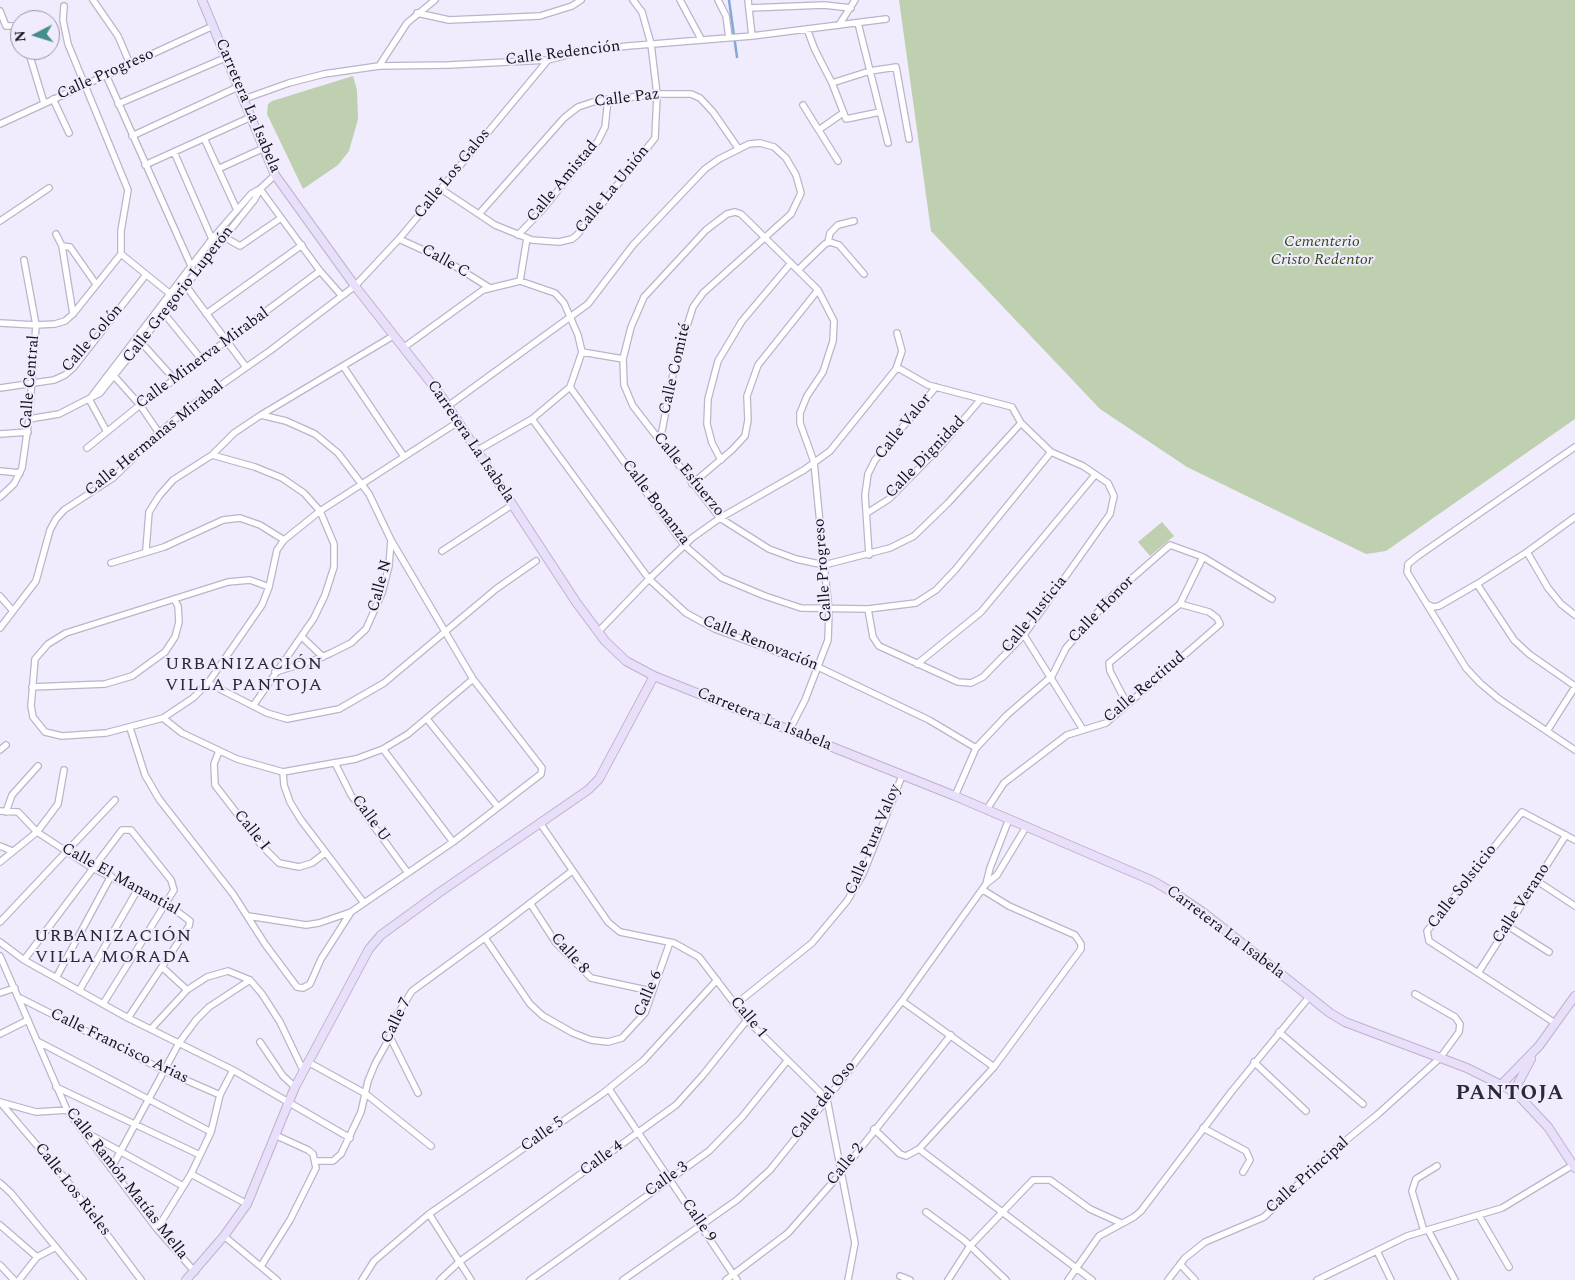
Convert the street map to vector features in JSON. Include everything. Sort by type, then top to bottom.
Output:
[{"type":"main road","name":"Carretera La Isabela","points":[[202,0],[275,175],[355,286],[448,406],[598,632],[626,661],[654,676],[955,796],[1127,868],[1179,896],[1330,1013],[1358,1029],[1467,1068],[1514,1093],[1548,1127],[1574,1166]]},
{"type":"main road","points":[[186,1280],[195,1272],[224,1236],[247,1204],[288,1101],[369,949],[381,936],[588,790],[599,779],[654,676]]},
{"type":"main road","points":[[1514,1093],[1535,1051],[1575,996]]},
{"type":"main road","points":[[1501,1085],[1535,1051]]},
{"type":"street","points":[[92,0],[118,36],[130,64]]},
{"type":"street","points":[[379,66],[407,23],[435,0]]},
{"type":"street","points":[[417,13],[449,20],[540,16],[572,6],[581,0]]},
{"type":"street","name":"Calle La Unión","points":[[441,189],[495,225],[518,235],[558,242],[572,239],[577,235],[655,138],[657,94],[651,44],[642,12],[633,0]]},
{"type":"street","points":[[680,0],[701,39]]},
{"type":"street","points":[[718,0],[726,16],[731,37]]},
{"type":"street","points":[[748,0],[748,36]]},
{"type":"street","points":[[839,25],[855,0]]},
{"type":"street","points":[[748,8],[824,4],[851,8]]},
{"type":"street","points":[[0,323],[36,325],[55,324],[65,321],[73,314],[121,254],[121,230],[128,190],[68,44],[62,20],[64,6]]},
{"type":"street","points":[[0,11],[6,26],[10,26]]},
{"type":"street","name":"Calle Redención","points":[[244,99],[289,83],[324,74],[379,66],[548,60],[579,52],[748,36],[886,19]]},
{"type":"street","points":[[858,23],[888,143]]},
{"type":"street","name":"Calle Progreso","points":[[0,124],[213,26]]},
{"type":"street","points":[[807,29],[847,119],[880,112]]},
{"type":"street","points":[[118,104],[225,58]]},
{"type":"street","points":[[31,60],[44,103]]},
{"type":"street","name":"Calle Los Galos","points":[[355,286],[400,239],[548,60]]},
{"type":"street","points":[[832,84],[870,71],[896,67],[909,139]]},
{"type":"street","points":[[106,75],[192,268]]},
{"type":"street","points":[[132,136],[238,87]]},
{"type":"street","name":"Calle Paz","points":[[479,214],[564,118],[578,107],[608,98],[657,94],[691,94],[700,98],[724,125],[738,148]]},
{"type":"street","name":"Calle Amistad","points":[[518,235],[543,209],[598,141],[607,121],[608,98]]},
{"type":"street","points":[[53,99],[69,133]]},
{"type":"street","points":[[803,105],[820,129],[838,161]]},
{"type":"street","points":[[820,129],[843,113]]},
{"type":"street","points":[[145,165],[251,117]]},
{"type":"street","points":[[204,138],[237,210]]},
{"type":"street","name":"Calle Comité","points":[[660,441],[675,364],[693,307],[703,293],[792,214],[801,193],[796,175],[786,158],[774,147],[760,143],[738,148]]},
{"type":"street","points":[[218,169],[264,148]]},
{"type":"street","points":[[448,406],[588,304],[633,245],[705,169],[738,148]]},
{"type":"street","points":[[174,152],[212,239]]},
{"type":"street","name":"Calle Gregorio Luperón","points":[[29,419],[53,416],[100,393],[115,377],[212,239],[251,194],[260,189],[275,175]]},
{"type":"street","points":[[0,221],[49,188]]},
{"type":"street","points":[[260,189],[320,271],[342,296]]},
{"type":"street","name":"Calle Gregorio Luperón","points":[[173,296],[186,286],[255,199],[260,189]]},
{"type":"street","name":"Calle Progreso","points":[[735,212],[741,214],[818,290],[834,321],[833,341],[823,372],[807,396],[800,413],[800,423],[814,462],[829,610],[828,640],[789,731]]},
{"type":"street","name":"Calle Esfuerzo","points":[[735,212],[727,214],[706,230],[644,297],[631,328],[623,359],[624,385],[633,406],[720,518],[769,549],[824,565],[869,555],[906,540],[929,523],[1021,423]]},
{"type":"street","points":[[224,237],[240,246],[281,218]]},
{"type":"street","points":[[798,270],[828,242],[830,233],[838,225],[854,222]]},
{"type":"street","points":[[56,234],[62,246],[73,314]]},
{"type":"street","name":"Calle Amistad","points":[[520,281],[527,238]]},
{"type":"street","name":"Calle C","points":[[400,239],[445,260],[490,288]]},
{"type":"street","points":[[828,242],[839,245],[864,274]]},
{"type":"street","points":[[62,246],[70,247],[96,284]]},
{"type":"street","points":[[206,314],[302,246]]},
{"type":"street","points":[[121,254],[145,276],[173,296]]},
{"type":"street","name":"Calle Central","points":[[0,496],[14,484],[20,472],[28,432],[36,325],[24,260]]},
{"type":"street","points":[[721,460],[712,443],[707,424],[708,399],[718,361],[742,321],[791,263]]},
{"type":"street","name":"Calle Minerva Mirabal","points":[[87,448],[140,405],[320,271]]},
{"type":"street","name":"Calle Colón","points":[[0,388],[54,380],[73,368],[145,276]]},
{"type":"street","points":[[403,348],[458,306],[490,288],[520,281],[555,293],[564,303],[582,352],[570,387],[532,419],[478,450]]},
{"type":"street","points":[[186,286],[246,367]]},
{"type":"street","name":"Calle Hermanas Mirabal","points":[[0,628],[36,581],[50,530],[56,519],[75,502],[113,478],[159,432],[191,406],[355,286]]},
{"type":"street","points":[[692,484],[721,460],[745,436],[748,420],[747,396],[758,366],[818,290]]},
{"type":"street","points":[[162,312],[202,360]]},
{"type":"street","points":[[598,632],[649,578],[684,545],[720,518],[804,470],[830,451],[896,369],[902,351],[898,333]]},
{"type":"street","points":[[146,550],[149,512],[159,496],[173,480],[212,455],[234,433],[261,414],[393,336]]},
{"type":"street","points":[[140,341],[175,380]]},
{"type":"street","name":"Calle Gregorio Luperón","points":[[91,398],[140,341]]},
{"type":"street","points":[[582,352],[623,359]]},
{"type":"street","points":[[343,366],[403,455]]},
{"type":"street","points":[[896,369],[900,369],[936,387],[1012,407],[1021,423],[1051,452],[1084,466],[1095,475],[981,612],[917,664]]},
{"type":"street","points":[[115,377],[140,405],[159,432]]},
{"type":"street","name":"Calle Bonanza","points":[[570,387],[684,545],[722,578],[765,596],[801,608],[829,610],[868,609],[916,603],[936,590],[955,570],[1051,452]]},
{"type":"street","name":"Calle Valor","points":[[869,555],[865,484],[875,460],[936,387]]},
{"type":"street","points":[[91,398],[107,432]]},
{"type":"street","name":"Calle Dignidad","points":[[867,513],[889,499],[941,446],[981,399]]},
{"type":"street","name":"Calle N","points":[[261,414],[286,421],[315,434],[338,453],[362,484],[381,516],[391,540],[389,566],[382,593],[366,628],[351,643],[323,657],[275,672]]},
{"type":"street","name":"Calle Renovación","points":[[532,419],[649,578],[686,613],[714,629],[818,667],[930,720],[976,748]]},
{"type":"street","points":[[269,587],[241,579],[197,590],[174,600],[66,634],[48,644],[35,659],[31,706],[33,717],[45,732],[62,736],[82,736],[130,728],[163,718],[193,698],[208,683],[262,605],[269,587],[277,550],[284,540],[320,511],[403,455],[458,422]]},
{"type":"street","points":[[0,434],[28,432]]},
{"type":"street","points":[[1575,447],[1408,564],[1406,572],[1466,668],[1480,683],[1499,699],[1575,750]]},
{"type":"street","points":[[212,455],[282,478],[304,493],[320,511],[334,544],[334,567],[325,595],[302,637],[275,672],[253,706]]},
{"type":"street","points":[[0,471],[20,472]]},
{"type":"street","name":"Calle Justicia","points":[[868,609],[873,637],[879,646],[958,682],[971,683],[983,677],[1024,634],[1110,514],[1113,504],[1113,490],[1095,475]]},
{"type":"street","points":[[442,551],[512,505]]},
{"type":"street","points":[[111,563],[146,550],[164,547],[223,520],[240,518],[260,526],[284,540]]},
{"type":"street","points":[[1426,603],[1433,607],[1439,606],[1527,552],[1573,518],[1575,527]]},
{"type":"street","points":[[248,916],[280,923],[306,925],[320,923],[351,912],[453,842],[540,774],[542,768],[473,679],[391,540]]},
{"type":"street","name":"Calle Honor","points":[[955,796],[976,748],[1007,715],[1052,676],[1066,648],[1084,625],[1114,594],[1170,545],[1203,557],[1272,599]]},
{"type":"street","points":[[1527,552],[1548,588],[1561,604],[1575,615]]},
{"type":"street","points":[[1127,704],[1110,671],[1109,663],[1180,604],[1203,557]]},
{"type":"street","points":[[208,683],[253,706],[287,719],[339,710],[384,683],[445,634],[496,589],[536,560]]},
{"type":"street","points":[[1477,584],[1514,640],[1529,654],[1575,686],[1547,731]]},
{"type":"street","points":[[0,596],[13,611]]},
{"type":"street","points":[[32,687],[105,684],[139,671],[165,652],[175,637],[179,622],[178,606],[174,600]]},
{"type":"street","name":"Calle Rectitud","points":[[987,809],[1004,783],[1067,735],[1082,728],[1094,728],[1106,723],[1220,624],[1217,618],[1209,612],[1180,604]]},
{"type":"street","points":[[1024,634],[1052,676],[1082,728]]},
{"type":"street","points":[[302,637],[323,657]]},
{"type":"street","points":[[163,718],[182,733],[237,760],[283,772],[335,763],[384,749],[427,719],[473,679]]},
{"type":"street","points":[[427,719],[498,807]]},
{"type":"street","points":[[130,728],[145,775],[159,799],[248,916],[265,944],[297,987],[303,988],[310,984],[321,959],[351,912]]},
{"type":"street","points":[[0,750],[6,745]]},
{"type":"street","points":[[384,749],[453,842]]},
{"type":"street","name":"Calle I","points":[[219,751],[214,764],[215,785],[262,846],[279,864],[299,867],[312,863],[325,853]]},
{"type":"street","name":"Calle U","points":[[335,763],[351,795],[408,872]]},
{"type":"street","points":[[3,812],[16,788],[38,766]]},
{"type":"street","points":[[0,862],[38,832],[58,804],[64,770]]},
{"type":"street","points":[[283,772],[284,785],[290,802],[325,853],[364,903]]},
{"type":"street","name":"Calle Pura Valoy","points":[[736,1004],[812,943],[847,901],[863,874],[902,776]]},
{"type":"street","points":[[0,922],[115,800]]},
{"type":"street","name":"Calle El Manantial","points":[[3,812],[18,812],[38,832],[65,851],[92,868],[167,904],[190,921],[189,926],[162,967]]},
{"type":"street","name":"Calle Solsticio","points":[[1555,1023],[1430,941],[1427,931],[1522,812],[1575,840]]},
{"type":"street","name":"Calle del Oso","points":[[986,884],[990,868],[1009,819]]},
{"type":"street","name":"Calle 1","points":[[540,823],[608,922],[620,932],[670,942],[699,957],[747,1020],[827,1099]]},
{"type":"street","name":"Calle del Oso","points":[[624,1280],[737,1200],[770,1170],[902,1001],[986,884],[997,875],[1026,826]]},
{"type":"street","points":[[24,960],[122,830],[130,830],[171,880],[174,890],[103,1004]]},
{"type":"street","name":"Calle Verano","points":[[1478,973],[1566,835]]},
{"type":"street","points":[[0,846],[12,851]]},
{"type":"street","name":"Calle 7","points":[[316,1161],[332,1161],[341,1154],[350,1138],[375,1064],[390,1037],[397,1015],[412,991],[572,871]]},
{"type":"street","points":[[56,978],[111,876]]},
{"type":"street","points":[[1537,881],[1575,906]]},
{"type":"street","points":[[80,991],[138,889]]},
{"type":"street","points":[[874,1129],[900,1154],[906,1156],[918,1149],[994,1068],[1079,954],[1081,944],[1079,939],[1068,931],[1010,906],[982,890]]},
{"type":"street","name":"Calle 8","points":[[530,903],[556,943],[591,978],[651,992]]},
{"type":"street","points":[[1508,926],[1549,952]]},
{"type":"street","name":"Calle 6","points":[[485,938],[530,1004],[555,1024],[591,1040],[608,1042],[622,1038],[645,1013],[670,942]]},
{"type":"street","points":[[0,942],[24,960],[56,978],[128,1018],[233,1070],[350,1138]]},
{"type":"street","name":"Calle Ramón Matías Mella","points":[[0,956],[68,1110],[157,1229],[195,1272]]},
{"type":"street","points":[[128,1018],[162,967],[187,990]]},
{"type":"street","points":[[151,1029],[187,990],[207,976],[228,971],[250,980],[262,994],[280,1022],[303,1070]]},
{"type":"street","points":[[111,1169],[162,1070],[179,1043],[196,1020],[209,1007],[250,980]]},
{"type":"street","name":"Calle 5","points":[[362,1280],[374,1261],[429,1214],[609,1089],[643,1061],[717,980]]},
{"type":"street","points":[[0,993],[15,988]]},
{"type":"street","name":"Calle Principal","points":[[1168,1280],[1180,1264],[1205,1242],[1264,1217],[1334,1150],[1377,1115],[1440,1058],[1456,1037],[1460,1024],[1455,1017],[1415,994]]},
{"type":"street","points":[[1068,1280],[1099,1236],[1141,1211],[1254,1062],[1309,997]]},
{"type":"street","name":"Calle Francisco Arias","points":[[19,998],[162,1070],[220,1095]]},
{"type":"street","points":[[902,1001],[994,1068]]},
{"type":"street","points":[[0,1034],[28,1020]]},
{"type":"street","name":"Calle 4","points":[[440,1280],[459,1262],[676,1105],[704,1076],[747,1020]]},
{"type":"street","points":[[1279,1032],[1363,1104]]},
{"type":"street","name":"Calle 2","points":[[726,1280],[735,1277],[788,1233],[840,1174],[874,1129],[951,1035]]},
{"type":"street","points":[[390,1037],[418,1093]]},
{"type":"street","points":[[37,1041],[211,1132]]},
{"type":"street","points":[[260,1042],[283,1076],[295,1087]]},
{"type":"street","name":"Calle 3","points":[[530,1280],[708,1151],[742,1117],[787,1061]]},
{"type":"street","points":[[308,1062],[366,1094],[431,1146]]},
{"type":"street","points":[[1254,1062],[1306,1111]]},
{"type":"street","points":[[157,1229],[191,1174],[211,1132],[220,1095],[233,1070]]},
{"type":"street","points":[[56,1086],[200,1155]]},
{"type":"street","name":"Calle 9","points":[[609,1089],[735,1277]]},
{"type":"street","points":[[827,1099],[840,1174],[855,1243],[848,1280]]},
{"type":"street","points":[[0,1102],[36,1112],[68,1110]]},
{"type":"street","name":"Calle Los Rieles","points":[[0,1102],[64,1177],[141,1280]]},
{"type":"street","points":[[1203,1128],[1248,1154],[1250,1160],[1242,1172]]},
{"type":"street","points":[[84,1131],[183,1186]]},
{"type":"street","points":[[261,1266],[285,1228],[314,1174],[316,1161],[313,1154],[308,1150],[275,1135]]},
{"type":"street","points":[[918,1149],[1092,1280]]},
{"type":"street","points":[[1437,1166],[1416,1179],[1412,1191],[1426,1230],[1455,1280]]},
{"type":"street","points":[[1317,1280],[1426,1230],[1502,1208],[1574,1166]]},
{"type":"street","points":[[191,1174],[247,1204]]},
{"type":"street","points":[[948,1280],[970,1246],[1030,1181],[1046,1179],[1090,1209],[1121,1223]]},
{"type":"street","points":[[0,1183],[11,1192],[83,1280]]},
{"type":"street","points":[[926,1212],[970,1246],[1006,1280]]},
{"type":"street","points":[[429,1214],[471,1280]]},
{"type":"street","points":[[1479,1216],[1509,1267]]},
{"type":"street","points":[[0,1225],[37,1257]]},
{"type":"street","points":[[224,1236],[277,1280]]},
{"type":"street","points":[[19,1280],[37,1257],[56,1247]]},
{"type":"street","points":[[1377,1251],[1391,1280]]},
{"type":"street","points":[[1180,1264],[1195,1280]]},
{"type":"street","points":[[0,1265],[14,1280]]},
{"type":"street","points":[[900,1276],[910,1280]]},
{"type":"green space","name":"Cementerio Cristo Redentor","points":[[899,0],[1575,0],[1575,419],[1386,551],[1366,554],[1187,467],[1100,409],[931,231]]},
{"type":"green space","points":[[353,76],[357,90],[358,119],[349,151],[338,165],[303,189],[267,114],[268,104],[272,101]]},
{"type":"green space","points":[[1162,522],[1174,536],[1150,556],[1138,542]]},
{"type":"waterway","points":[[729,0],[737,57]]},
{"type":"district","name":"URBANIZACIÓN VILLA PANTOJA","points":[[244,675]]},
{"type":"district","name":"URBANIZACIÓN VILLA MORADA","points":[[113,948]]},
{"type":"district","name":"PANTOJA","points":[[1510,1095]]}]
